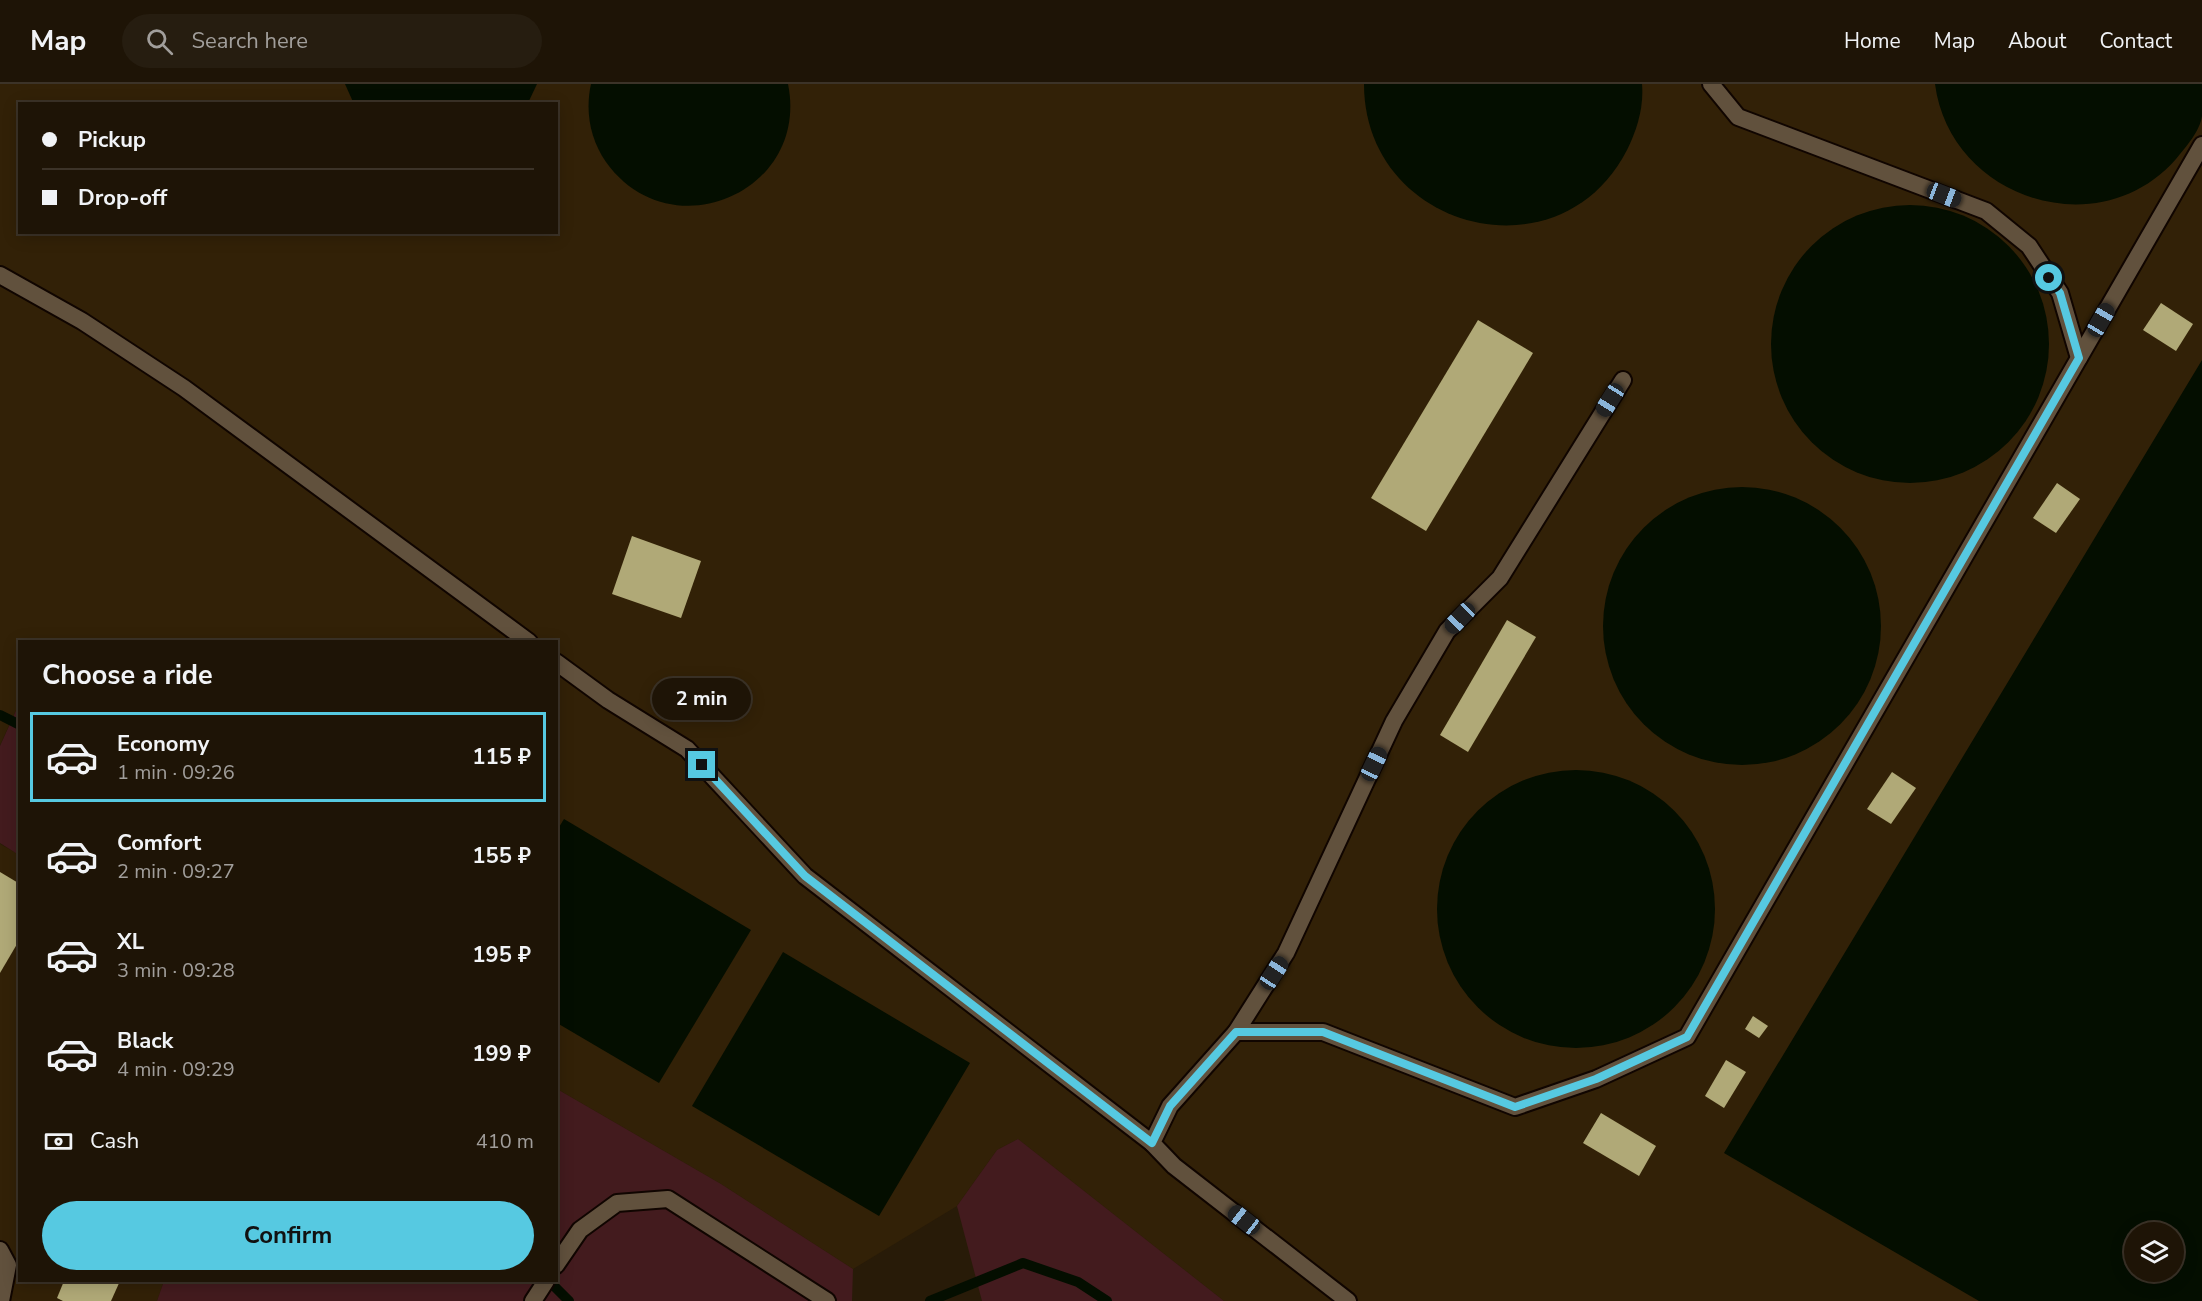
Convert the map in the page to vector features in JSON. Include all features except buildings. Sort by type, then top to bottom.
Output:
[{"type":"lane","points":[[1711,84],[1738,117],[1986,211],[2029,246],[2060,293],[2079,358]]},
{"type":"lane","points":[[1236,1032],[1323,1032],[1515,1107],[1596,1079],[1687,1037],[2202,145]]},
{"type":"lane","points":[[0,276],[82,321],[184,388],[526,640]]},
{"type":"lane","points":[[1152,1143],[1170,1106],[1236,1032],[1287,953],[1394,722],[1447,631],[1500,578],[1623,380]]},
{"type":"lane","points":[[558,663],[608,700],[687,749],[805,876],[1152,1143],[1174,1166],[1348,1301]]},
{"type":"lane","points":[[558,1262],[580,1230],[617,1203],[668,1199],[827,1301]]},
{"type":"lane","points":[[0,1250],[8,1265],[2,1301]]},
{"type":"lane","points":[[533,1301],[545,1282]]},
{"type":"shaded area","points":[[0,84],[2202,84],[2202,1301],[1224,1301],[1018,1139],[997,1150],[957,1206],[853,1269],[721,1184],[558,1090],[558,640],[18,640],[18,706],[0,745]]},
{"type":"shaded area","points":[[345,84],[537,84],[528,102],[353,102]]},
{"type":"shaded area","points":[[591,84],[788,84],[789,122],[778,154],[757,180],[729,197],[698,205],[665,203],[633,189],[606,162],[596,144],[590,124]]},
{"type":"shaded area","points":[[1364,84],[1642,84],[1642,101],[1637,126],[1627,150],[1596,191],[1558,215],[1514,225],[1470,221],[1430,204],[1396,174],[1373,134]]},
{"type":"shaded area","points":[[1935,84],[2202,84],[2202,116],[2196,133],[2176,159],[2144,186],[2108,201],[2070,204],[2032,198],[1998,181],[1968,157],[1947,124]]},
{"type":"shaded area","points":[[1910,205],[1950,211],[1976,221],[2008,246],[2033,278],[2043,304],[2049,344],[2043,384],[2033,410],[2008,442],[1976,467],[1950,477],[1910,483],[1870,477],[1844,467],[1812,442],[1787,410],[1777,384],[1771,344],[1777,304],[1787,278],[1812,246],[1844,221],[1870,211]]},
{"type":"shaded area","points":[[2202,360],[2202,1301],[1979,1301],[1724,1153]]},
{"type":"shaded area","points":[[1742,487],[1782,493],[1808,503],[1830,518],[1850,538],[1871,573],[1878,599],[1881,626],[1875,666],[1865,692],[1850,714],[1830,734],[1795,755],[1769,762],[1742,765],[1702,759],[1676,749],[1654,734],[1634,714],[1613,679],[1606,653],[1603,626],[1609,586],[1619,560],[1634,538],[1654,518],[1689,497],[1715,490]]},
{"type":"shaded area","points":[[18,706],[18,854],[0,843],[0,746]]},
{"type":"shaded area","points":[[1576,770],[1616,776],[1642,786],[1664,801],[1684,821],[1699,843],[1709,869],[1715,909],[1709,949],[1699,975],[1684,997],[1664,1017],[1642,1032],[1616,1042],[1576,1048],[1536,1042],[1510,1032],[1488,1017],[1468,997],[1453,975],[1443,949],[1437,909],[1443,869],[1453,843],[1468,821],[1488,801],[1510,786],[1536,776]]},
{"type":"shaded area","points":[[564,819],[751,930],[659,1083],[558,1024],[558,829]]},
{"type":"shaded area","points":[[0,844],[18,854],[18,1282],[164,1282],[157,1301],[0,1301]]},
{"type":"shaded area","points":[[783,952],[970,1063],[879,1216],[692,1106]]},
{"type":"shaded area","points":[[558,1090],[721,1184],[853,1269],[852,1301],[157,1301],[164,1282],[558,1282]]},
{"type":"shaded area","points":[[1018,1139],[1224,1301],[982,1301],[957,1206],[997,1150]]},
{"type":"waterway","points":[[0,715],[18,724]]},
{"type":"waterway","points":[[930,1301],[1023,1263],[1078,1282],[1107,1301]]},
{"type":"waterway","points":[[550,1282],[569,1301]]},
{"type":"route","points":[[702,765],[805,876],[1152,1143],[1170,1106],[1236,1032],[1323,1032],[1515,1107],[1596,1079],[1687,1037],[2079,358],[2060,293],[2049,278]]}]
